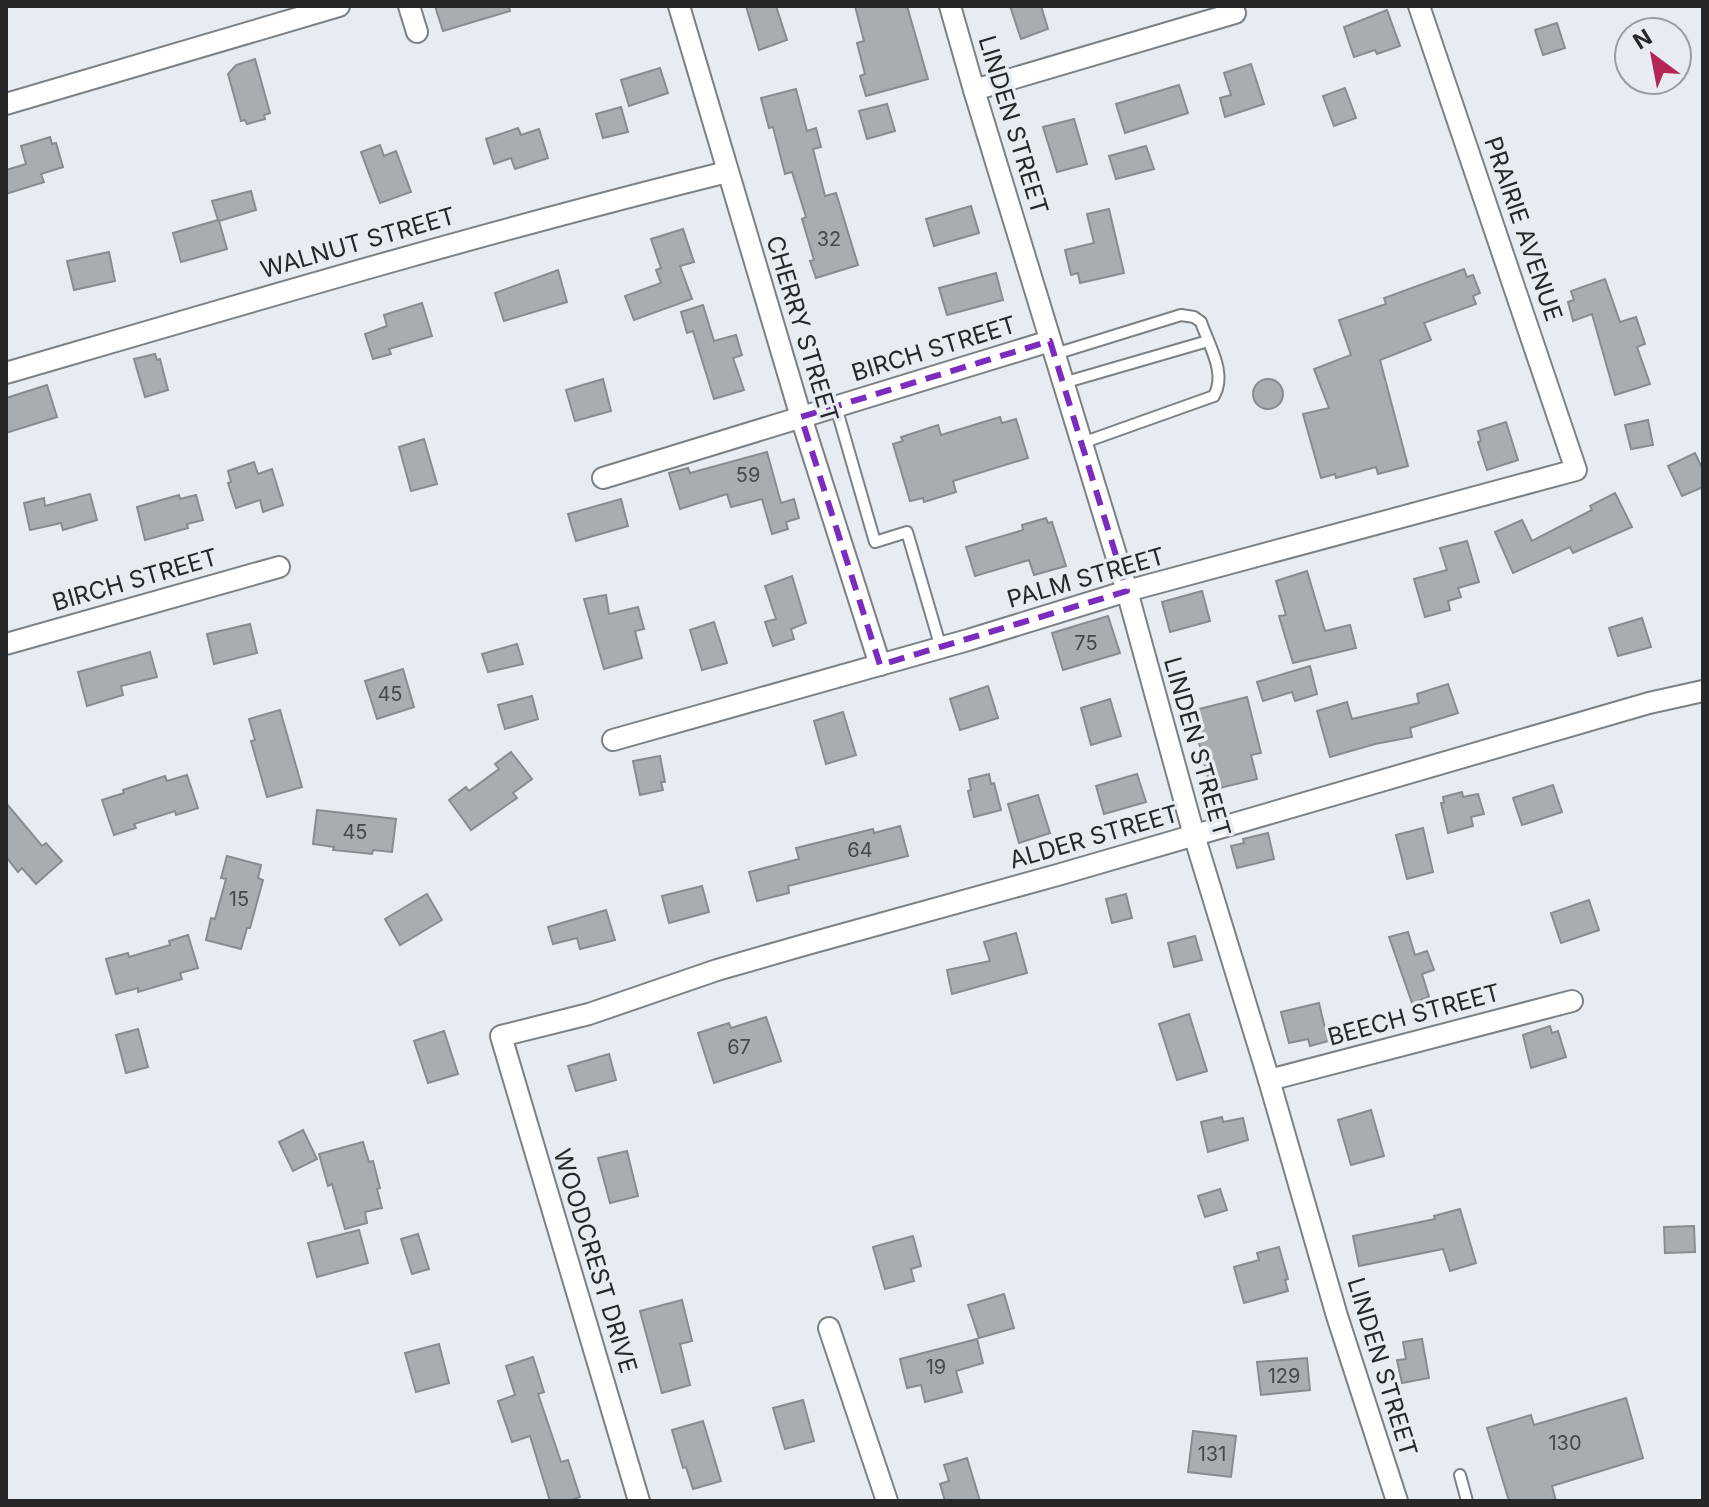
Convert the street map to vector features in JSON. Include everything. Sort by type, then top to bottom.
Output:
[{"type":"street","points":[[6,104],[339,6]]},
{"type":"street","points":[[409,6],[417,32]]},
{"type":"street","name":"CHERRY STREET","points":[[679,6],[801,417],[880,665]]},
{"type":"street","name":"LINDEN STREET","points":[[950,6],[1127,591],[1194,835],[1337,1316],[1397,1501]]},
{"type":"street","name":"PRAIRIE AVENUE","points":[[1419,6],[1576,470]]},
{"type":"street","points":[[974,90],[1235,13]]},
{"type":"street","name":"WALNUT STREET","points":[[6,373],[308,283],[727,172]]},
{"type":"street","name":"BIRCH STREET","points":[[603,478],[801,417],[1052,347]]},
{"type":"street","name":"PALM STREET","points":[[613,740],[941,648],[1127,591],[1576,470]]},
{"type":"street","name":"BIRCH STREET","points":[[6,644],[279,567]]},
{"type":"street","name":"ALDER STREET","points":[[501,1036],[589,1014],[717,970],[804,945],[1649,703],[1703,691]]},
{"type":"street","name":"BEECH STREET","points":[[1269,1080],[1572,1001]]},
{"type":"street","name":"WOODCREST DRIVE","points":[[501,1036],[639,1501]]},
{"type":"street","points":[[829,1328],[887,1501]]},
{"type":"lane","points":[[1052,347],[1181,315],[1194,317],[1201,322],[1221,376],[1214,396],[1082,443]]},
{"type":"lane","points":[[1063,383],[1208,341]]},
{"type":"lane","points":[[836,407],[875,542],[907,532],[941,648]]},
{"type":"lane","points":[[1460,1475],[1467,1501]]},
{"type":"highlighted area","points":[[1050,341],[1127,591],[880,665],[801,417]]},
{"type":"building","points":[[435,6],[509,6],[510,11],[443,31]]},
{"type":"building","points":[[746,6],[776,6],[787,40],[759,50]]},
{"type":"building","points":[[855,6],[907,6],[928,79],[866,96],[860,76],[865,74],[857,43],[864,41]]},
{"type":"building","points":[[1010,6],[1041,6],[1048,29],[1021,39]]},
{"type":"building","points":[[1387,10],[1400,46],[1377,54],[1375,50],[1354,57],[1344,27]]},
{"type":"building","points":[[1557,23],[1565,48],[1543,55],[1535,30]]},
{"type":"building","points":[[255,59],[270,113],[264,115],[265,119],[247,124],[245,120],[241,121],[228,74],[236,65]]},
{"type":"building","points":[[1251,64],[1264,104],[1225,117],[1220,98],[1231,95],[1224,73]]},
{"type":"building","points":[[660,68],[668,93],[629,106],[621,80]]},
{"type":"building","points":[[1179,85],[1188,113],[1125,133],[1116,104]]},
{"type":"building","points":[[1345,88],[1356,118],[1334,126],[1323,96]]},
{"type":"building","points":[[796,89],[807,131],[816,128],[821,147],[813,149],[825,196],[836,193],[858,265],[816,278],[802,219],[806,217],[792,172],[785,174],[773,127],[769,128],[761,98]]},
{"type":"building","points":[[887,104],[895,131],[867,139],[859,111]]},
{"type":"building","points":[[621,107],[628,132],[603,138],[596,114]]},
{"type":"building","points":[[1074,119],[1087,164],[1057,172],[1043,127]]},
{"type":"building","points":[[518,128],[521,135],[539,129],[548,158],[515,169],[511,158],[494,164],[486,139]]},
{"type":"building","points":[[50,137],[52,144],[56,143],[63,167],[41,174],[44,182],[6,194],[6,170],[26,164],[21,146]]},
{"type":"building","points":[[380,145],[384,156],[396,151],[411,192],[380,203],[361,152]]},
{"type":"building","points":[[1146,146],[1154,169],[1116,179],[1109,156]]},
{"type":"building","points":[[251,191],[256,210],[219,221],[227,249],[181,262],[173,233],[218,220],[212,201]]},
{"type":"building","points":[[971,206],[979,233],[934,246],[926,219]]},
{"type":"building","points":[[1109,209],[1124,273],[1080,283],[1078,273],[1071,275],[1065,250],[1094,243],[1087,214]]},
{"type":"building","points":[[683,229],[694,262],[680,266],[692,299],[634,320],[625,296],[661,283],[656,270],[661,268],[651,239]]},
{"type":"building","points":[[109,252],[115,281],[74,290],[67,261]]},
{"type":"building","points":[[1464,269],[1467,277],[1473,275],[1480,293],[1473,296],[1476,304],[1424,323],[1431,340],[1380,360],[1408,466],[1378,474],[1376,467],[1336,478],[1335,474],[1321,478],[1303,414],[1329,408],[1314,369],[1351,355],[1339,320],[1386,304],[1384,298]]},
{"type":"building","points":[[558,270],[567,302],[504,321],[495,293]]},
{"type":"building","points":[[996,273],[1003,300],[947,315],[939,288]]},
{"type":"building","points":[[1605,279],[1620,322],[1636,317],[1645,344],[1637,347],[1650,384],[1615,395],[1592,314],[1573,321],[1568,302],[1574,300],[1571,291]]},
{"type":"building","points":[[422,303],[432,336],[389,349],[391,354],[373,359],[365,334],[387,326],[384,315]]},
{"type":"building","points":[[703,305],[714,341],[736,335],[742,355],[733,358],[744,390],[714,399],[693,331],[687,333],[681,312]]},
{"type":"building","points":[[155,354],[157,360],[160,359],[168,390],[145,397],[134,359]]},
{"type":"building","points":[[603,379],[611,411],[575,421],[566,390]]},
{"type":"building","points":[[1268,379],[1278,384],[1283,394],[1278,404],[1268,409],[1258,404],[1253,394],[1258,384]]},
{"type":"building","points":[[47,385],[57,417],[6,433],[6,398]]},
{"type":"building","points":[[1000,417],[1002,423],[1016,419],[1028,458],[953,481],[956,492],[924,502],[923,498],[910,501],[893,444],[903,441],[901,437],[938,425],[941,435]]},
{"type":"building","points":[[1648,420],[1653,445],[1631,449],[1625,425]]},
{"type":"building","points":[[1506,422],[1518,460],[1487,470],[1478,442],[1481,441],[1478,431]]},
{"type":"building","points":[[424,439],[437,484],[411,491],[399,447]]},
{"type":"building","points":[[767,452],[781,503],[794,499],[799,518],[786,522],[788,529],[772,534],[762,499],[731,507],[727,494],[680,509],[669,473],[688,468],[690,473]]},
{"type":"building","points":[[1695,453],[1703,470],[1703,487],[1682,496],[1668,466]]},
{"type":"building","points":[[254,462],[258,474],[272,469],[283,505],[263,512],[260,500],[236,508],[228,483],[231,482],[228,471]]},
{"type":"building","points":[[1615,493],[1632,527],[1573,553],[1570,547],[1513,573],[1495,532],[1522,520],[1532,541],[1592,510],[1590,506]]},
{"type":"building","points":[[90,494],[97,520],[63,530],[61,523],[30,530],[24,503],[44,498],[45,506]]},
{"type":"building","points":[[179,495],[180,499],[196,495],[203,520],[187,524],[188,528],[145,540],[137,507]]},
{"type":"building","points":[[621,499],[628,526],[576,541],[568,514]]},
{"type":"building","points":[[1046,518],[1048,523],[1052,522],[1066,566],[1034,575],[1029,560],[975,576],[966,547],[1023,530],[1022,525]]},
{"type":"building","points":[[1467,541],[1479,582],[1458,588],[1461,597],[1448,601],[1450,610],[1425,617],[1414,579],[1447,570],[1440,548]]},
{"type":"building","points":[[1307,571],[1325,631],[1350,625],[1356,648],[1293,663],[1279,616],[1286,615],[1276,581]]},
{"type":"building","points":[[792,576],[806,623],[791,629],[794,639],[773,646],[765,622],[776,619],[765,586]]},
{"type":"building","points":[[1202,591],[1210,621],[1170,632],[1162,602]]},
{"type":"building","points":[[606,595],[609,614],[638,607],[644,629],[635,631],[642,658],[604,669],[584,599]]},
{"type":"building","points":[[1108,616],[1120,653],[1063,670],[1052,633]]},
{"type":"building","points":[[1642,618],[1651,647],[1618,656],[1609,628]]},
{"type":"building","points":[[714,622],[727,663],[702,670],[690,630]]},
{"type":"building","points":[[250,624],[257,653],[214,664],[207,634]]},
{"type":"building","points":[[517,644],[523,664],[488,672],[482,654]]},
{"type":"building","points":[[150,652],[157,677],[121,686],[123,695],[87,706],[78,672]]},
{"type":"building","points":[[1310,666],[1317,694],[1295,701],[1292,692],[1263,701],[1257,682]]},
{"type":"building","points":[[403,669],[414,707],[377,719],[365,681]]},
{"type":"building","points":[[1448,684],[1458,713],[1410,728],[1412,737],[1330,757],[1317,711],[1347,702],[1352,719],[1419,703],[1417,694]]},
{"type":"building","points":[[988,686],[998,718],[960,730],[950,699]]},
{"type":"building","points":[[532,696],[538,719],[505,729],[498,705]]},
{"type":"building","points":[[1247,697],[1261,753],[1251,755],[1257,779],[1211,790],[1191,711]]},
{"type":"building","points":[[1110,699],[1121,736],[1091,745],[1081,708]]},
{"type":"building","points":[[280,710],[302,787],[267,797],[251,741],[255,740],[249,719]]},
{"type":"building","points":[[843,712],[856,755],[826,764],[814,721]]},
{"type":"building","points":[[511,752],[532,779],[513,793],[517,798],[471,830],[449,800],[466,787],[469,791],[499,769],[495,764]]},
{"type":"building","points":[[660,756],[665,782],[661,782],[663,790],[640,795],[633,761]]},
{"type":"building","points":[[989,774],[1001,810],[974,817],[968,791],[971,790],[969,779]]},
{"type":"building","points":[[1137,774],[1146,802],[1104,814],[1096,786]]},
{"type":"building","points":[[187,775],[198,808],[176,815],[175,811],[134,824],[136,828],[114,835],[102,800],[165,776],[167,781]]},
{"type":"building","points":[[1553,785],[1562,812],[1522,825],[1513,798]]},
{"type":"building","points":[[1462,792],[1463,797],[1478,794],[1484,814],[1471,817],[1473,826],[1448,833],[1441,803],[1444,803],[1443,797]]},
{"type":"building","points":[[1038,795],[1050,833],[1019,843],[1008,804]]},
{"type":"building","points":[[6,803],[42,846],[46,843],[62,861],[36,884],[22,868],[18,872],[6,857]]},
{"type":"building","points":[[317,810],[396,819],[392,852],[373,850],[372,854],[333,850],[334,847],[313,844]]},
{"type":"building","points":[[900,826],[908,856],[788,886],[789,893],[757,901],[749,872],[799,859],[796,848],[873,829],[874,833]]},
{"type":"building","points":[[1423,828],[1433,872],[1407,879],[1396,835]]},
{"type":"building","points":[[1268,833],[1274,859],[1237,868],[1231,846],[1244,843],[1243,839]]},
{"type":"building","points":[[227,856],[261,865],[258,878],[263,880],[241,949],[206,940],[226,879],[221,878]]},
{"type":"building","points":[[702,886],[709,912],[669,923],[662,896]]},
{"type":"building","points":[[427,894],[442,920],[400,945],[385,919]]},
{"type":"building","points":[[1126,894],[1132,918],[1112,923],[1106,899]]},
{"type":"building","points":[[1589,900],[1599,930],[1561,943],[1551,913]]},
{"type":"building","points":[[606,910],[615,940],[580,949],[577,938],[553,944],[548,927]]},
{"type":"building","points":[[1408,932],[1415,955],[1427,951],[1434,970],[1422,974],[1429,997],[1412,1003],[1389,937]]},
{"type":"building","points":[[1016,933],[1027,973],[952,994],[947,970],[990,961],[984,942]]},
{"type":"building","points":[[188,935],[198,968],[180,973],[182,979],[138,992],[138,988],[116,994],[106,959],[128,953],[129,957],[170,945],[169,941]]},
{"type":"building","points":[[1195,936],[1202,960],[1174,967],[1168,943]]},
{"type":"building","points":[[1319,1003],[1328,1041],[1310,1046],[1308,1039],[1289,1043],[1281,1012]]},
{"type":"building","points":[[1189,1014],[1207,1071],[1177,1080],[1159,1024]]},
{"type":"building","points":[[766,1017],[781,1061],[714,1083],[698,1033],[729,1023],[731,1028]]},
{"type":"building","points":[[1550,1026],[1552,1033],[1558,1031],[1566,1057],[1531,1068],[1523,1035]]},
{"type":"building","points":[[138,1029],[148,1067],[126,1073],[116,1035]]},
{"type":"building","points":[[444,1031],[458,1074],[428,1083],[414,1041]]},
{"type":"building","points":[[609,1054],[616,1080],[576,1091],[568,1066]]},
{"type":"building","points":[[1371,1110],[1384,1156],[1351,1165],[1338,1120]]},
{"type":"building","points":[[1222,1117],[1223,1122],[1243,1118],[1248,1140],[1208,1152],[1201,1122]]},
{"type":"building","points":[[303,1130],[317,1159],[293,1171],[279,1142]]},
{"type":"building","points":[[363,1142],[369,1162],[373,1161],[382,1208],[365,1212],[367,1223],[345,1229],[332,1184],[328,1186],[319,1154]]},
{"type":"building","points":[[627,1151],[638,1196],[610,1203],[598,1158]]},
{"type":"building","points":[[1220,1189],[1227,1210],[1205,1217],[1198,1196]]},
{"type":"building","points":[[1460,1209],[1476,1263],[1450,1271],[1443,1249],[1359,1266],[1353,1236],[1435,1219],[1434,1216]]},
{"type":"building","points":[[1694,1226],[1695,1252],[1665,1253],[1664,1227]]},
{"type":"building","points":[[359,1230],[368,1263],[317,1277],[308,1243]]},
{"type":"building","points":[[418,1234],[429,1269],[412,1274],[401,1239]]},
{"type":"building","points":[[913,1236],[921,1266],[911,1269],[914,1281],[885,1289],[873,1247]]},
{"type":"building","points":[[1279,1247],[1288,1279],[1285,1280],[1288,1291],[1244,1303],[1234,1267],[1259,1260],[1257,1253]]},
{"type":"building","points":[[1004,1294],[1014,1328],[979,1338],[968,1305]]},
{"type":"building","points":[[682,1300],[692,1341],[680,1344],[690,1385],[662,1393],[640,1311]]},
{"type":"building","points":[[977,1339],[983,1363],[956,1371],[962,1392],[925,1402],[921,1385],[907,1388],[900,1359]]},
{"type":"building","points":[[1422,1339],[1429,1378],[1402,1383],[1397,1360],[1406,1359],[1403,1342]]},
{"type":"building","points":[[439,1344],[449,1383],[416,1392],[405,1353]]},
{"type":"building","points":[[533,1357],[544,1392],[538,1394],[561,1462],[568,1460],[580,1497],[568,1501],[550,1501],[530,1436],[512,1442],[498,1401],[515,1395],[506,1366]]},
{"type":"building","points":[[1307,1358],[1310,1390],[1261,1395],[1257,1362]]},
{"type":"building","points":[[1626,1398],[1643,1458],[1552,1486],[1556,1501],[1509,1501],[1487,1428],[1531,1415],[1534,1425]]},
{"type":"building","points":[[803,1400],[814,1441],[785,1449],[773,1408]]},
{"type":"building","points":[[703,1421],[721,1481],[693,1489],[672,1430]]},
{"type":"building","points":[[1193,1431],[1236,1436],[1231,1477],[1188,1472]]},
{"type":"building","points":[[967,1458],[980,1501],[945,1501],[940,1484],[949,1481],[944,1465]]}]
